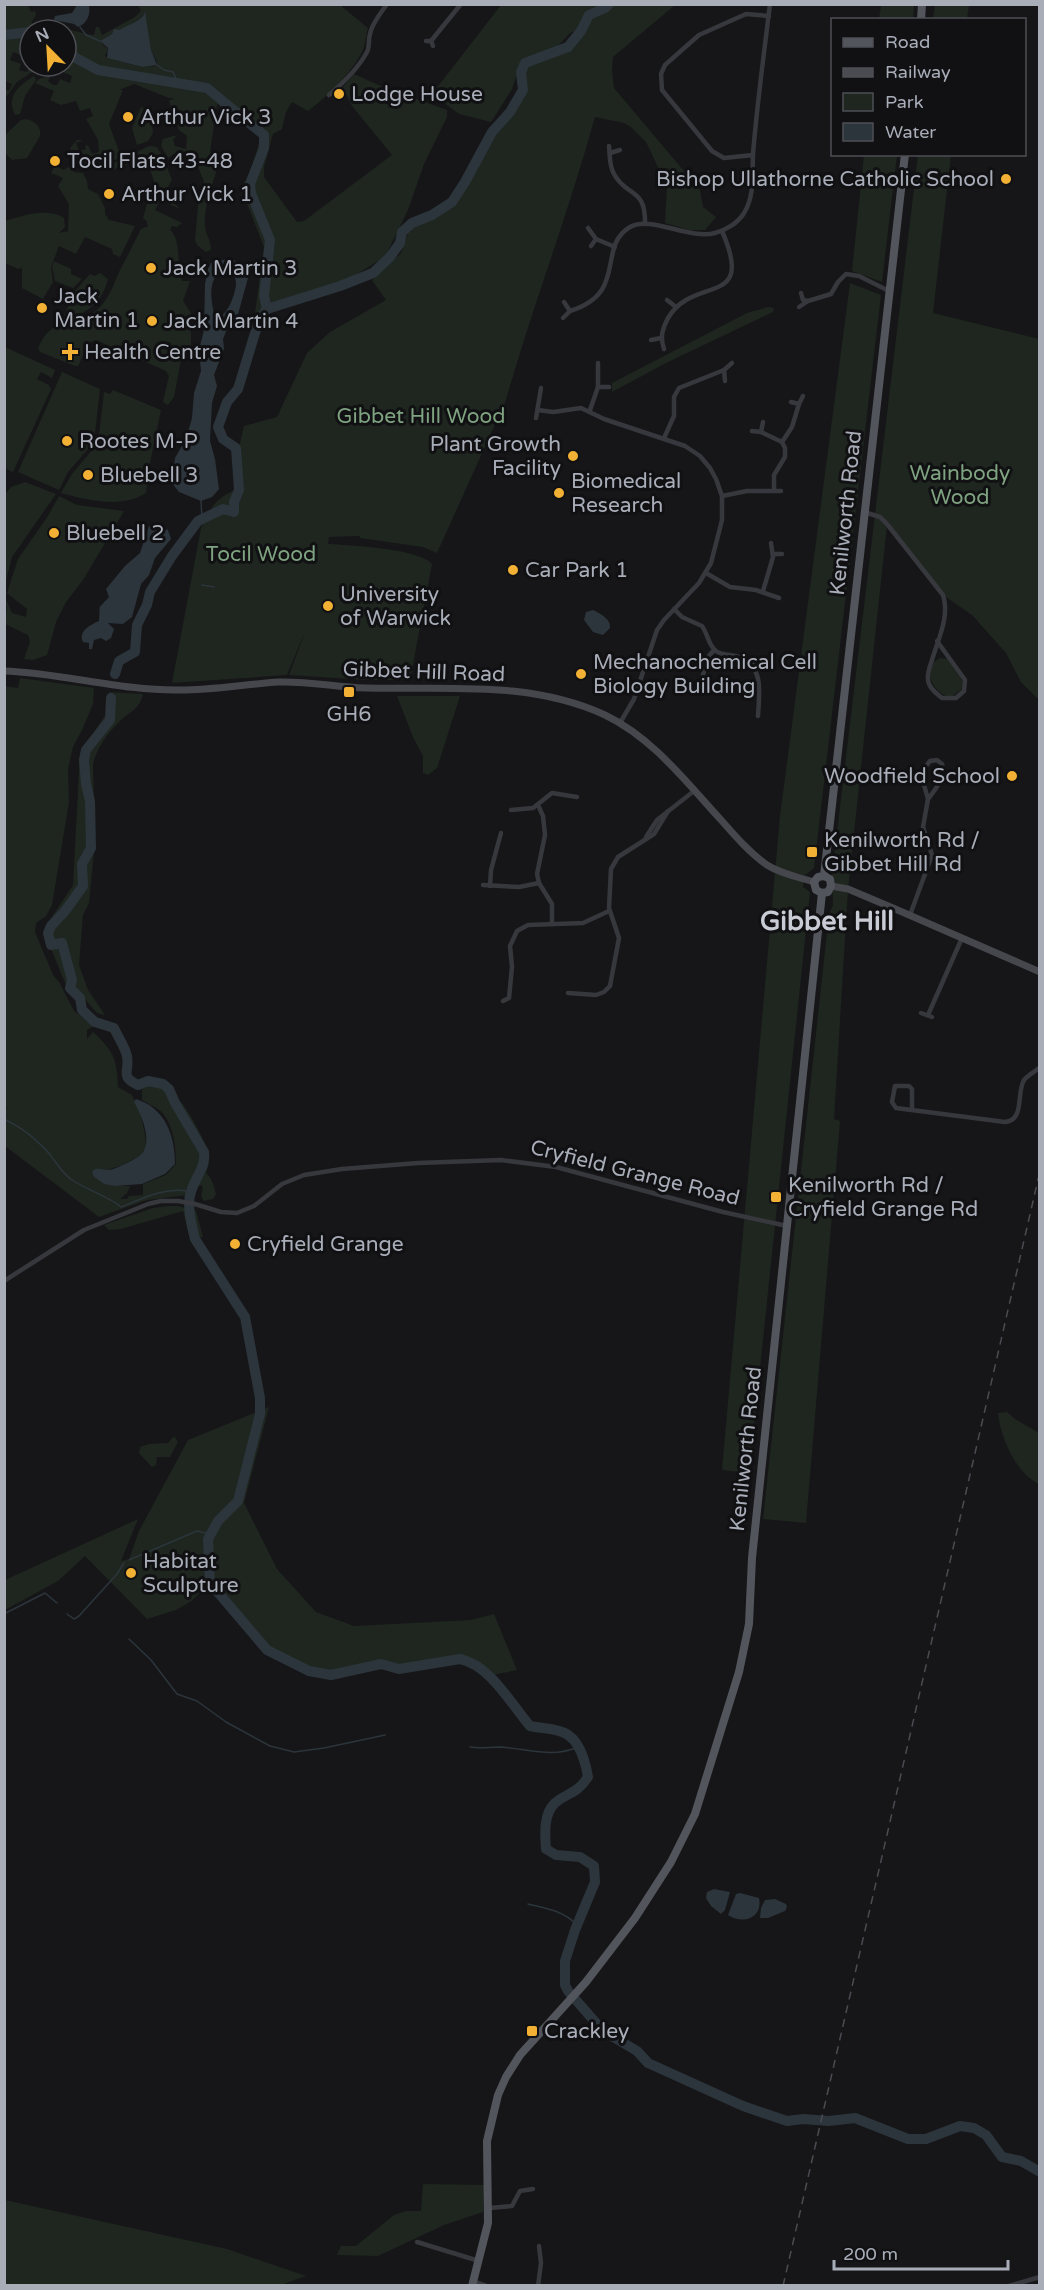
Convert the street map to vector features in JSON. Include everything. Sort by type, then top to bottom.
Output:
[{"type":"main road","name":"Kenilworth Road","points":[[824,876],[905,156]]},
{"type":"main road","points":[[824,876],[830,879],[831,886],[828,891],[822,893],[816,890],[814,882],[818,877],[824,876]]},
{"type":"main road","name":"Kenilworth Road","points":[[473,2284],[487,2232],[489,2208],[487,2141],[498,2095],[520,2055],[594,1972],[635,1918],[671,1862],[695,1814],[739,1672],[750,1624],[752,1558],[822,893]]},
{"type":"street","points":[[328,95],[359,69],[369,49],[373,26],[387,4]]},
{"type":"street","points":[[430,43],[461,4]]},
{"type":"street","points":[[563,318],[570,311],[590,304],[602,291],[615,247],[627,229],[645,224],[702,235],[722,231],[740,218],[749,202],[753,181],[753,155],[770,4]]},
{"type":"street","points":[[753,155],[724,158],[712,151],[662,90],[661,74],[665,65],[699,35],[746,14],[769,16]]},
{"type":"street","points":[[609,146],[614,174],[639,196],[643,203],[645,224]]},
{"type":"street","points":[[610,153],[620,150]]},
{"type":"street","points":[[588,228],[596,239],[615,247]]},
{"type":"street","points":[[664,349],[661,338],[663,328],[676,307],[686,299],[718,288],[730,277],[733,258],[722,231]]},
{"type":"street","points":[[591,246],[596,239]]},
{"type":"street","points":[[799,307],[808,301],[831,294],[846,274],[859,276],[890,291]]},
{"type":"street","points":[[801,293],[803,300],[808,301]]},
{"type":"street","points":[[667,300],[676,307]]},
{"type":"street","points":[[564,302],[570,311]]},
{"type":"street","points":[[651,340],[661,338]]},
{"type":"street","points":[[590,410],[598,387],[598,363]]},
{"type":"street","points":[[664,438],[674,416],[674,397],[679,388],[723,370],[732,363]]},
{"type":"street","points":[[723,370],[725,381]]},
{"type":"street","points":[[536,418],[541,387]]},
{"type":"street","points":[[598,387],[609,387]]},
{"type":"street","points":[[782,442],[792,427],[803,396]]},
{"type":"street","points":[[791,402],[799,404]]},
{"type":"street","points":[[537,410],[553,412],[577,408],[590,410],[604,418],[685,446],[705,462],[716,479],[722,496],[721,527],[706,573],[657,630],[634,699],[620,723]]},
{"type":"street","points":[[761,432],[763,422]]},
{"type":"street","points":[[752,431],[761,432],[782,442],[786,454],[774,475],[774,491]]},
{"type":"street","points":[[722,496],[747,491],[782,491]]},
{"type":"street","points":[[864,512],[880,517],[887,524],[943,595],[946,614],[937,641],[928,673],[928,682],[942,698],[956,698],[964,691],[965,680],[937,641]]},
{"type":"street","points":[[763,591],[773,554],[771,543]]},
{"type":"street","points":[[773,554],[782,554]]},
{"type":"street","points":[[706,573],[730,587],[763,591],[779,597]]},
{"type":"street","points":[[674,609],[682,617],[702,626],[714,650],[721,654],[739,657],[752,665],[759,680],[758,716]]},
{"type":"street","points":[[703,675],[708,657],[714,650]]},
{"type":"street","points":[[752,665],[763,659],[772,660]]},
{"type":"street","name":"Gibbet Hill Road","points":[[4,670],[156,690],[201,689],[283,682],[358,688],[489,688],[558,700],[602,714],[620,723],[651,746],[739,840],[767,865],[776,871],[814,882]]},
{"type":"street","points":[[752,702],[758,702]]},
{"type":"street","points":[[910,915],[932,855],[923,826],[928,799],[936,791],[943,772],[942,764],[937,760],[930,761],[926,766],[923,788],[928,799]]},
{"type":"street","points":[[568,993],[596,995],[604,992],[610,986],[619,938],[609,911],[609,874],[614,863],[626,850],[645,840],[657,830],[668,812],[694,791]]},
{"type":"street","points":[[511,810],[519,811],[538,806],[546,796],[552,793],[578,797]]},
{"type":"street","points":[[538,806],[543,816],[545,836],[538,871],[539,882],[551,901],[552,924]]},
{"type":"street","points":[[490,886],[491,870],[501,833]]},
{"type":"street","points":[[483,885],[526,886],[539,882]]},
{"type":"street","points":[[831,886],[848,890],[910,915],[1040,972]]},
{"type":"street","points":[[509,998],[512,967],[509,951],[512,938],[525,926],[583,923],[609,911]]},
{"type":"street","points":[[921,1013],[930,1016],[962,938]]},
{"type":"street","points":[[503,1001],[509,998]]},
{"type":"street","points":[[509,998],[516,1002]]},
{"type":"street","points":[[912,1109],[912,1089],[909,1086],[895,1086],[892,1100],[894,1107],[1005,1122],[1012,1120],[1017,1115],[1023,1082],[1040,1067]]},
{"type":"street","name":"Cryfield Grange Road","points":[[4,1281],[84,1230],[148,1204],[167,1201],[183,1202],[221,1212],[237,1213],[254,1206],[286,1182],[314,1173],[418,1163],[501,1160],[556,1167],[723,1212],[787,1226]]},
{"type":"street","points":[[489,2208],[510,2207],[520,2192],[533,2189]]},
{"type":"street","points":[[417,2242],[479,2261]]},
{"type":"street","points":[[538,2286],[541,2263],[539,2246]]},
{"type":"street","points":[[1009,2286],[1040,2277]]},
{"type":"street","points":[[473,2284],[487,2286]]},
{"type":"green space","points":[[4,5],[28,5],[31,12],[35,11],[36,15],[34,18],[18,18],[18,54],[13,52],[10,60],[18,63],[18,78],[23,78],[17,82],[7,96],[5,89],[9,91],[12,84],[5,81]]},
{"type":"green space","points":[[138,5],[340,5],[368,28],[365,45],[355,64],[340,82],[308,111],[292,102],[286,112],[282,129],[273,134],[264,167],[264,177],[297,222],[304,221],[392,155],[352,106],[343,87],[354,74],[447,110],[447,117],[424,164],[408,210],[385,257],[316,299],[283,307],[266,314],[255,313],[264,247],[242,187],[251,170],[261,136],[217,104],[210,152],[214,151],[218,157],[218,165],[205,215],[206,232],[211,250],[206,252],[195,241],[198,205],[204,182],[199,169],[189,153],[179,157],[174,154],[168,158],[161,146],[163,139],[177,135],[173,140],[175,146],[186,149],[187,136],[179,130],[169,101],[174,98],[134,84],[119,90],[123,90],[109,124],[121,157],[111,162],[109,157],[92,164],[78,165],[70,148],[77,140],[83,140],[76,143],[79,151],[86,149],[85,146],[88,145],[92,154],[99,152],[98,140],[86,119],[93,116],[90,108],[80,111],[76,101],[61,105],[50,100],[54,91],[35,83],[39,79],[50,78],[48,81],[53,85],[57,85],[60,79],[70,83],[71,78],[78,78],[78,32],[94,35],[96,27],[99,27],[102,35],[135,17],[141,11]],"holes":[[[144,14],[151,50],[157,62],[155,66],[143,67],[107,58],[105,56],[108,49],[102,44],[102,40],[135,22]]]},
{"type":"green space","points":[[501,5],[675,5],[613,57],[614,88],[700,190],[703,207],[716,217],[705,230],[689,230],[665,223],[667,186],[646,142],[624,123],[595,117],[501,417],[498,418],[437,553],[423,547],[360,538],[360,536],[329,537],[328,544],[400,551],[425,559],[432,564],[410,680],[366,680],[289,675],[306,629],[287,675],[172,683],[201,528],[220,498],[241,488],[240,443],[244,426],[277,417],[307,353],[330,332],[386,300],[372,280],[401,253],[409,230],[440,214],[455,203],[495,132],[511,114],[526,91],[523,73],[527,63],[569,48],[580,36],[583,28],[570,33],[557,47],[522,61],[512,89],[491,122],[459,114],[432,94]]},
{"type":"green space","points":[[881,5],[914,5],[913,18],[879,18]]},
{"type":"green space","points":[[935,5],[969,5],[967,18],[933,18]]},
{"type":"green space","points":[[31,78],[36,80],[25,96],[20,114],[15,115],[13,97]]},
{"type":"green space","points":[[141,107],[147,110],[145,111],[146,116],[151,115],[153,133],[148,141],[137,145],[132,128]]},
{"type":"green space","points":[[27,119],[37,125],[40,136],[27,158],[12,160],[5,153],[5,135],[21,120]]},
{"type":"green space","points":[[149,146],[157,147],[172,180],[168,187],[151,193],[143,189],[155,184],[146,158],[112,170],[110,165]]},
{"type":"green space","points":[[864,156],[897,156],[882,282],[852,271]]},
{"type":"green space","name":"Wainbody Wood","points":[[918,156],[951,156],[933,313],[1039,339],[1039,700],[1021,682],[1006,653],[972,615],[943,595],[887,525],[848,889],[834,1119],[840,1121],[806,1523],[763,1519],[829,914],[833,905],[832,874]]},
{"type":"green space","points":[[55,166],[64,170],[70,166],[74,172],[83,173],[88,189],[98,194],[109,220],[135,226],[120,257],[113,254],[112,249],[85,237],[76,254],[59,246],[51,267],[53,282],[43,299],[22,288],[22,268],[18,269],[5,263],[5,221],[34,214],[50,213],[64,218],[65,227],[59,233],[68,231],[69,204],[58,186],[63,178],[51,173]]},
{"type":"green space","points":[[161,193],[168,194],[167,196],[180,209],[160,200],[155,210],[182,223],[177,227],[172,226],[170,230],[178,247],[182,281],[190,281],[183,301],[191,313],[191,354],[182,354],[174,397],[168,405],[163,402],[169,376],[166,371],[96,340],[89,343],[78,366],[40,352],[38,349],[44,337],[58,325],[83,318],[100,307],[109,294],[141,229],[148,226],[146,220],[143,219],[148,200]]},
{"type":"green space","points":[[54,261],[71,269],[71,274],[82,279],[73,288],[55,281],[52,266]]},
{"type":"green space","points":[[100,273],[108,279],[102,295],[86,311],[62,320],[75,291],[90,274],[95,276]]},
{"type":"green space","points":[[850,283],[881,295],[814,868],[804,876],[803,887],[810,892],[749,1473],[722,1470],[780,816]]},
{"type":"green space","points":[[768,307],[774,308],[773,312],[666,363],[612,392],[612,383],[747,313]]},
{"type":"green space","points":[[5,347],[55,370],[52,378],[41,372],[37,379],[49,385],[51,389],[13,472],[5,468]]},
{"type":"green space","points":[[62,372],[100,389],[94,442],[68,472],[59,490],[18,472]]},
{"type":"green space","points":[[113,390],[161,410],[146,493],[126,501],[104,502],[61,493],[72,474],[98,443],[104,392],[110,394]]},
{"type":"green space","points":[[25,482],[56,494],[12,557],[5,585],[5,491]]},
{"type":"green space","points":[[59,496],[77,505],[124,511],[83,580],[66,602],[56,622],[47,655],[33,660],[24,659],[30,642],[28,635],[5,624],[7,606],[5,598],[12,613],[26,617],[27,609],[7,593],[18,559]]},
{"type":"green space","points":[[940,658],[948,659],[963,682],[961,690],[951,697],[939,691],[931,680],[931,668]]},
{"type":"green space","points":[[20,678],[94,688],[93,704],[73,747],[68,769],[69,802],[52,905],[46,916],[36,923],[35,932],[53,975],[74,1011],[94,1026],[87,1030],[87,1039],[93,1032],[106,1045],[117,1069],[118,1087],[132,1095],[140,1112],[146,1147],[142,1153],[120,1166],[107,1170],[95,1169],[92,1171],[93,1176],[115,1186],[130,1186],[127,1193],[120,1199],[127,1199],[129,1196],[143,1195],[143,1184],[166,1175],[176,1164],[174,1142],[168,1120],[159,1110],[142,1100],[142,1089],[149,1085],[165,1090],[179,1099],[194,1123],[209,1155],[206,1173],[216,1194],[213,1199],[204,1201],[201,1196],[203,1188],[201,1185],[194,1189],[193,1197],[188,1195],[147,1200],[99,1217],[5,1146],[5,1107],[8,1109],[5,1106],[4,686],[18,688]]},
{"type":"green space","points":[[109,692],[143,694],[136,707],[106,737],[93,765],[95,841],[89,903],[83,915],[79,965],[88,990],[105,1015],[97,1013],[77,990],[68,990],[45,934],[48,923],[73,885],[80,753],[106,714]]},
{"type":"green space","points":[[397,696],[460,696],[437,768],[428,775],[423,773],[423,756]]},
{"type":"green space","points":[[168,1206],[196,1211],[203,1237],[195,1239],[189,1234],[183,1211],[121,1229],[109,1230],[104,1225],[153,1208]]},
{"type":"green space","points":[[269,1407],[244,1503],[277,1569],[316,1612],[354,1626],[471,1620],[494,1614],[517,1670],[488,1676],[478,1667],[460,1659],[399,1669],[381,1664],[331,1675],[309,1671],[267,1650],[210,1584],[190,1602],[176,1610],[147,1619],[85,1556],[58,1581],[5,1610],[5,1580],[138,1519],[121,1561],[129,1559],[139,1531],[188,1440]]},
{"type":"green space","points":[[1007,1412],[1039,1433],[1039,1484],[1023,1472],[1006,1443],[998,1413]]},
{"type":"green space","points":[[174,1436],[178,1442],[170,1457],[157,1457],[156,1465],[152,1467],[139,1453],[140,1447],[168,1443]]},
{"type":"green space","points":[[423,2184],[484,2185],[483,2212],[444,2225],[378,2256],[337,2255],[341,2246],[356,2246],[394,2215],[406,2211],[421,2211]]},
{"type":"green space","points":[[5,2200],[227,2249],[306,2276],[278,2286],[5,2285]]},
{"type":"water","points":[[77,5],[89,5],[88,18],[81,26],[78,27],[78,18],[54,18],[72,13]]},
{"type":"water","points":[[145,12],[151,50],[157,65],[143,67],[107,58],[108,48],[100,41],[112,34],[114,29],[119,30],[138,20]]},
{"type":"water","points":[[231,258],[244,267],[248,278],[237,318],[227,329],[223,339],[224,349],[214,375],[217,386],[212,403],[210,441],[219,489],[212,497],[201,501],[179,492],[172,483],[175,458],[186,439],[192,418],[194,393],[201,371],[199,350],[204,330],[205,284],[211,263]],"holes":[[[224,270],[229,271],[235,279],[235,292],[228,308],[219,317],[214,314],[211,295],[213,283]]]},
{"type":"water","points":[[149,526],[168,530],[171,539],[155,558],[149,575],[141,584],[132,617],[123,624],[108,623],[114,629],[111,638],[106,641],[101,638],[94,640],[92,649],[89,649],[89,643],[83,642],[83,632],[99,621],[100,607],[109,597],[106,589],[125,566],[140,553]]},
{"type":"water","points":[[593,610],[609,622],[610,628],[603,635],[593,632],[584,620],[586,612]]},
{"type":"water","points":[[136,1099],[154,1109],[166,1124],[173,1143],[175,1164],[165,1174],[142,1184],[115,1186],[104,1184],[93,1176],[92,1171],[119,1167],[138,1157],[145,1147],[146,1134],[134,1102]]},
{"type":"water","points":[[714,1889],[730,1892],[725,1910],[721,1914],[711,1906],[706,1898],[707,1892]]},
{"type":"water","points":[[736,1894],[759,1898],[758,1910],[751,1918],[740,1919],[728,1915]]},
{"type":"water","points":[[775,1899],[786,1904],[785,1911],[768,1918],[760,1918],[765,1900]]},
{"type":"waterway","points":[[115,674],[119,661],[135,652],[137,625],[147,605],[150,592],[172,556],[198,521],[223,509],[234,512],[234,502],[239,490],[236,448],[223,439],[218,427],[227,402],[238,389],[259,320],[267,309],[373,273],[390,257],[400,243],[402,232],[412,223],[432,215],[452,202],[492,132],[510,112],[523,90],[521,72],[525,63],[568,47],[581,31],[589,15],[609,4]]},
{"type":"waterway","points":[[80,27],[86,35],[100,41]]},
{"type":"waterway","points":[[4,35],[18,33]]},
{"type":"waterway","points":[[78,59],[98,70],[207,88],[264,135],[264,148],[250,184],[251,193],[270,240],[264,296],[267,309]]},
{"type":"waterway","points":[[157,65],[173,72],[178,83]]},
{"type":"waterway","points":[[201,501],[202,519]]},
{"type":"waterway","points":[[202,585],[214,587]]},
{"type":"waterway","points":[[111,698],[110,720],[86,750],[84,760],[90,801],[91,848],[82,864],[83,886],[48,933],[51,945],[62,943],[72,980],[70,988],[80,998],[82,1010],[95,1022],[114,1028],[126,1053],[129,1079],[138,1085],[148,1081],[163,1084],[169,1089],[204,1152],[202,1168],[190,1197],[192,1228],[195,1239],[245,1317],[260,1398],[260,1414],[238,1501],[218,1521],[208,1539],[210,1583],[267,1650],[309,1671],[331,1675],[381,1664],[399,1669],[460,1659],[471,1663],[490,1677],[530,1726],[552,1729],[571,1737],[583,1756],[588,1777],[580,1787],[555,1803],[548,1813],[546,1849],[556,1855],[580,1857],[594,1866],[595,1882],[565,1961],[565,1985],[603,2031],[637,2051],[648,2063],[743,2106],[787,2121],[803,2119],[829,2121],[855,2118],[908,2139],[926,2139],[960,2126],[974,2128],[986,2135],[1002,2157],[1021,2161],[1040,2172]]},
{"type":"waterway","points":[[4,1119],[35,1140],[72,1180],[121,1207],[153,1194],[178,1190],[187,1191],[189,1195]]},
{"type":"waterway","points":[[129,1560],[197,1531],[210,1534]]},
{"type":"waterway","points":[[67,1614],[74,1619],[79,1616],[124,1563]]},
{"type":"waterway","points":[[4,1614],[45,1593],[57,1603]]},
{"type":"waterway","points":[[129,1639],[151,1660],[177,1694],[197,1701],[226,1722],[270,1746],[294,1752],[385,1735]]},
{"type":"waterway","points":[[470,1747],[499,1747],[548,1753],[578,1747]]},
{"type":"waterway","points":[[528,1904],[561,1913],[577,1925]]},
{"type":"railway","points":[[783,2286],[1040,1171]]},
{"type":"place","name":"Lodge House","points":[[339,94]]},
{"type":"place","name":"Arthur Vick 3","points":[[128,117]]},
{"type":"place","name":"Tocil Flats 43-48","points":[[55,161]]},
{"type":"place","name":"Bishop Ullathorne Catholic School","points":[[1006,179]]},
{"type":"place","name":"Arthur Vick 1","points":[[109,194]]},
{"type":"place","name":"Jack Martin 3","points":[[151,268]]},
{"type":"place","name":"Jack Martin 1","points":[[42,308]]},
{"type":"place","name":"Jack Martin 4","points":[[152,321]]},
{"type":"place","name":"Health Centre","points":[[70,352]]},
{"type":"place","name":"Rootes M-P","points":[[67,441]]},
{"type":"place","name":"Plant Growth Facility","points":[[573,456]]},
{"type":"place","name":"Bluebell 3","points":[[88,475]]},
{"type":"place","name":"Biomedical Research","points":[[559,493]]},
{"type":"place","name":"Bluebell 2","points":[[54,533]]},
{"type":"place","name":"Car Park 1","points":[[513,570]]},
{"type":"place","name":"University of Warwick","points":[[328,606]]},
{"type":"place","name":"Mechanochemical Cell Biology Building","points":[[581,674]]},
{"type":"place","name":"GH6","points":[[349,692]]},
{"type":"place","name":"Woodfield School","points":[[1012,776]]},
{"type":"place","name":"Kenilworth Rd / Gibbet Hill Rd","points":[[812,852]]},
{"type":"place","name":"Kenilworth Rd / Cryfield Grange Rd","points":[[776,1197]]},
{"type":"place","name":"Cryfield Grange","points":[[235,1244]]},
{"type":"place","name":"Habitat Sculpture","points":[[131,1573]]},
{"type":"place","name":"Crackley","points":[[532,2031]]},
{"type":"district","name":"Gibbet Hill","points":[[827,921]]},
{"type":"park label","name":"Gibbet Hill Wood","points":[[421,416]]},
{"type":"park label","name":"Tocil Wood","points":[[261,554]]}]
